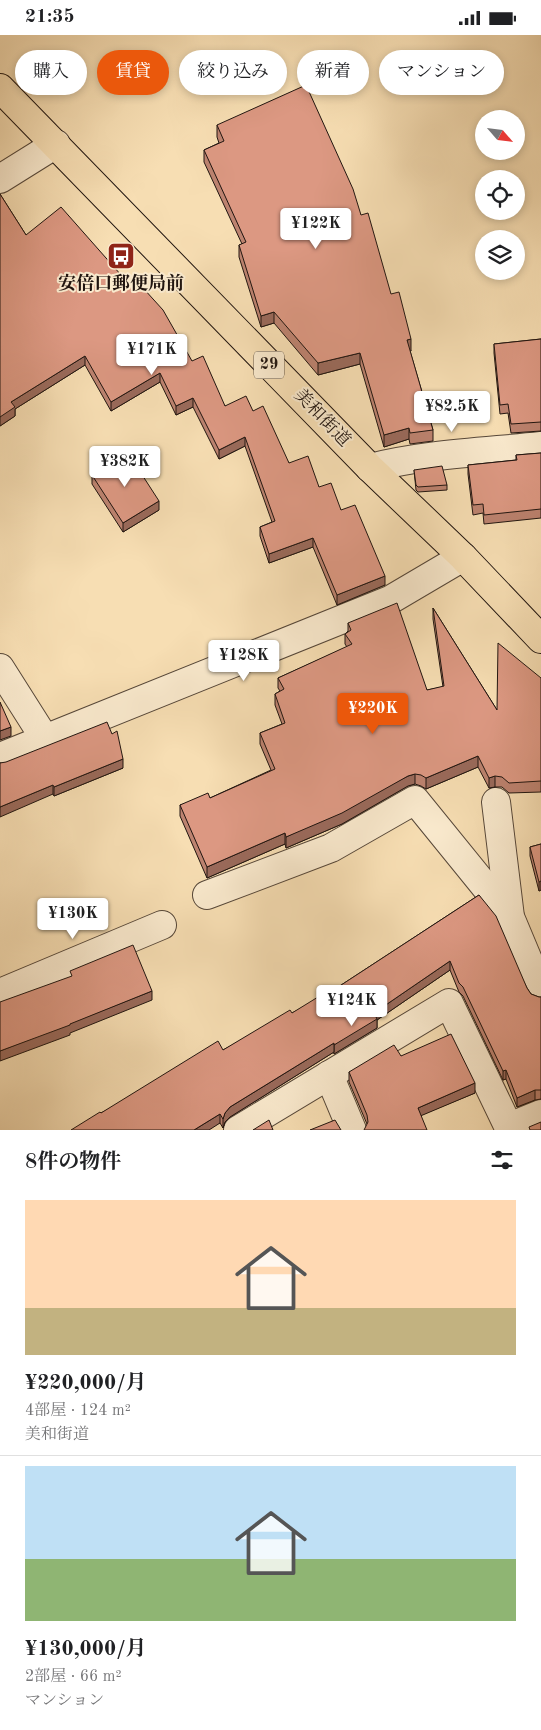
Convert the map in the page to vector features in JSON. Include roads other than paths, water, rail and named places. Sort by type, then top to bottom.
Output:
[{"type":"main road","name":"美和街道","points":[[0,88],[370,468],[463,557],[541,639]]},
{"type":"street","points":[[0,179],[56,144]]},
{"type":"street","points":[[370,468],[390,463],[459,454],[541,446]]},
{"type":"street","points":[[0,757],[390,600],[463,557]]},
{"type":"street","points":[[0,668],[45,739]]},
{"type":"street","points":[[207,895],[331,848],[415,800],[510,917]]},
{"type":"street","points":[[496,802],[510,917],[541,991]]},
{"type":"street","points":[[0,993],[162,925]]},
{"type":"street","points":[[238,1130],[449,1003],[509,1129],[541,1114]]},
{"type":"street","points":[[329,1075],[352,1130]]},
{"type":"place","name":"安倍口郵便局前","points":[[121,256]]}]
